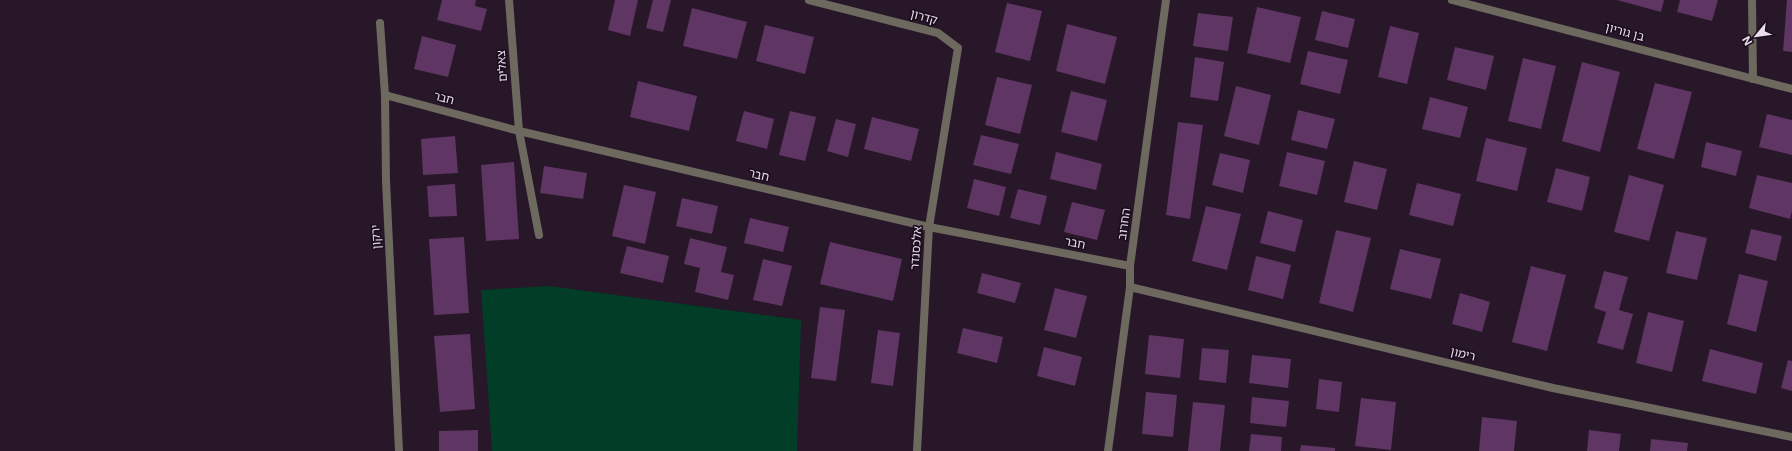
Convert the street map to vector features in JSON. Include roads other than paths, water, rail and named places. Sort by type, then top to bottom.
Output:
[{"type":"street","name":"צאלים","points":[[509,0],[520,131],[539,235]]},
{"type":"street","name":"קדרון","points":[[809,0],[938,33],[958,48]]},
{"type":"street","name":"החרוב","points":[[1108,451],[1130,288],[1130,266],[1166,0]]},
{"type":"street","name":"בן גוריון","points":[[1452,0],[1792,89]]},
{"type":"street","points":[[1752,0],[1753,79]]},
{"type":"street","name":"ירקון","points":[[380,22],[385,95],[386,180],[399,451]]},
{"type":"street","name":"אלכסנדר","points":[[917,451],[929,227],[958,48]]},
{"type":"street","name":"חבר","points":[[385,95],[520,131],[929,227],[1130,266]]},
{"type":"street","name":"רימון","points":[[1130,288],[1553,388],[1792,437]]}]
